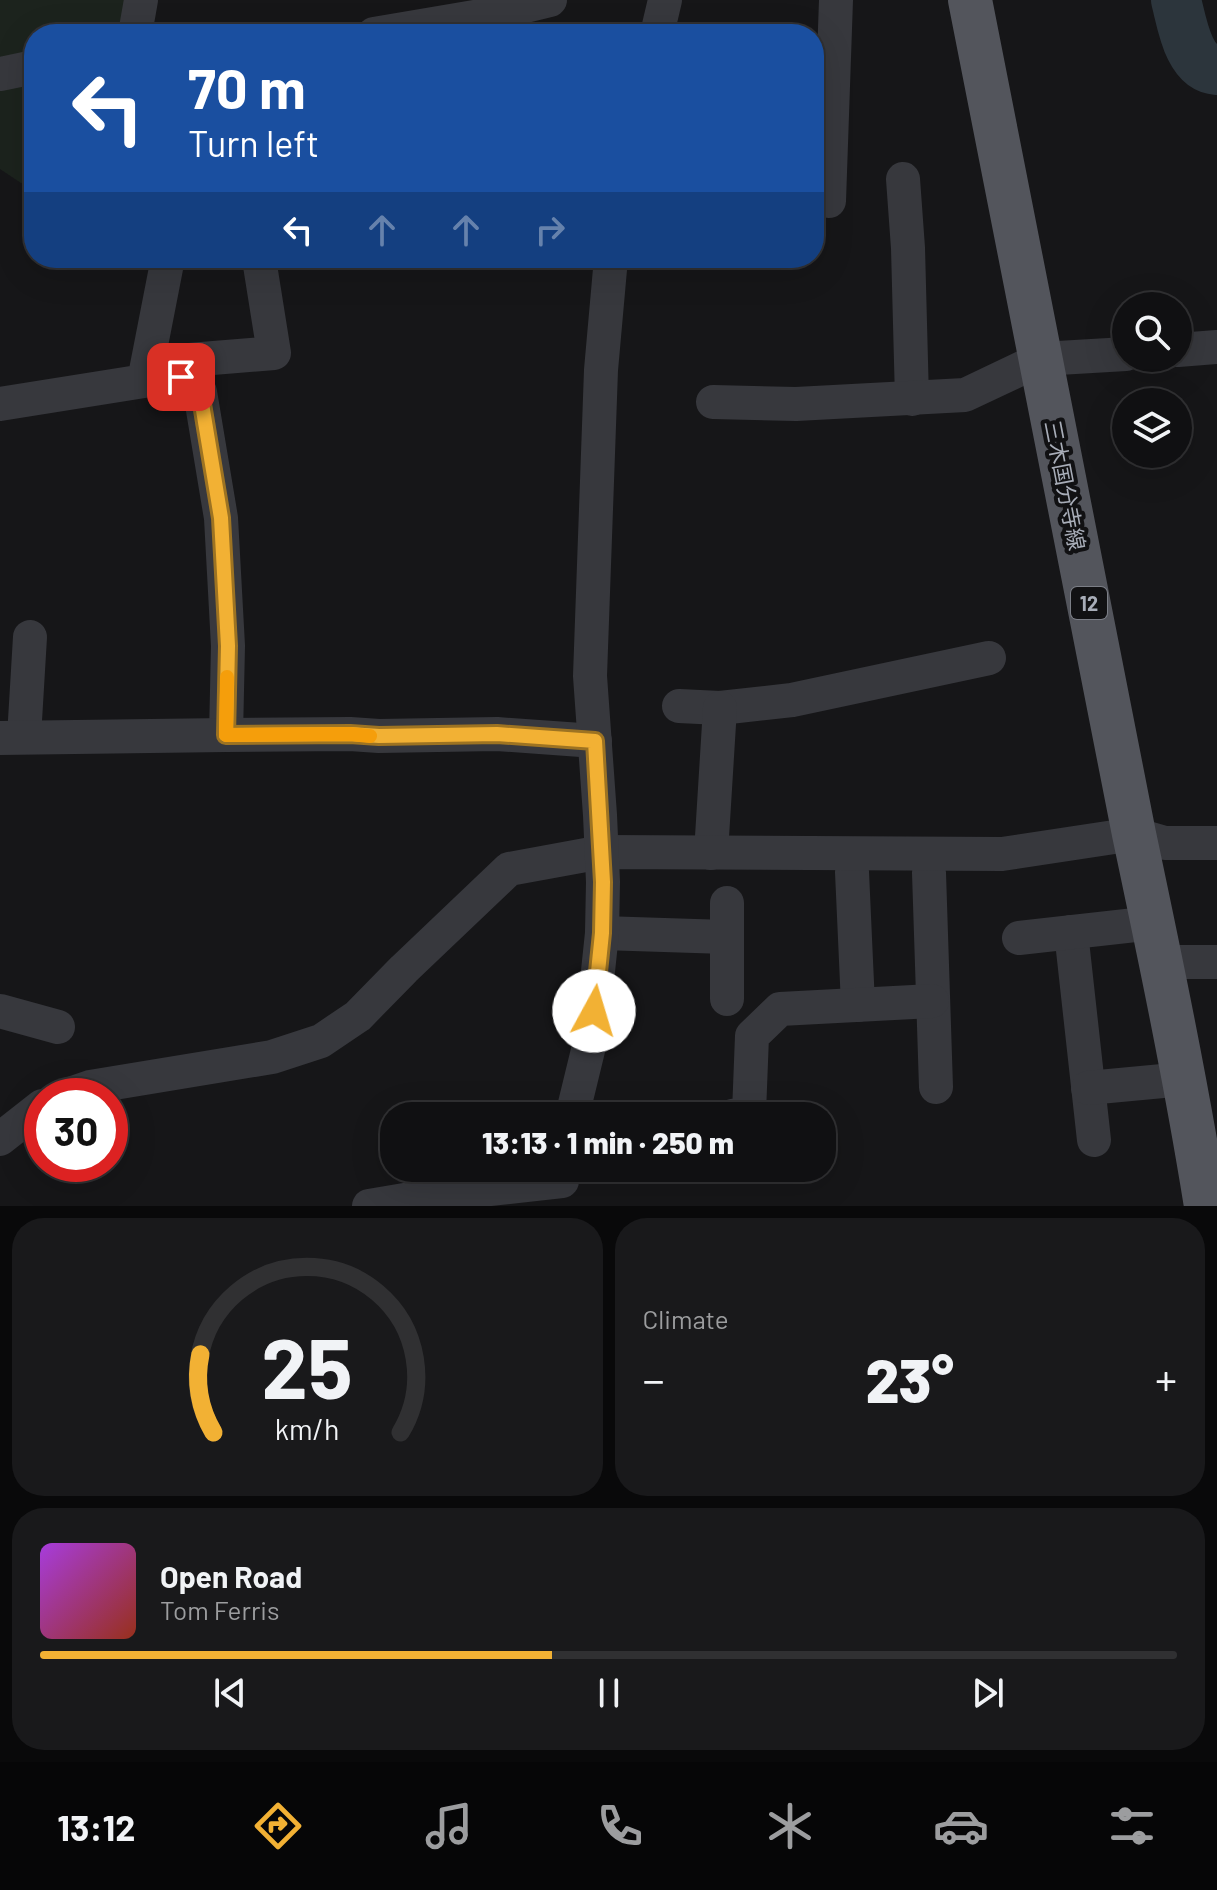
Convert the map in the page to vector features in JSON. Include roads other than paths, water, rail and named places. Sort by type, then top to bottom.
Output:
[{"type":"main road","name":"三木国分寺線","points":[[970,0],[1184,1079],[1205,1132],[1206,1206]]},
{"type":"street","points":[[137,24],[141,0]]},
{"type":"street","points":[[492,24],[550,0]]},
{"type":"street","points":[[659,24],[665,0]]},
{"type":"street","points":[[829,201],[836,0]]},
{"type":"street","points":[[0,74],[24,69]]},
{"type":"street","points":[[903,179],[912,399]]},
{"type":"street","points":[[0,404],[144,381],[154,362],[167,268]]},
{"type":"street","points":[[154,362],[274,353],[260,268]]},
{"type":"street","points":[[580,1102],[591,1038],[602,933],[602,852],[590,676],[601,370],[610,268]]},
{"type":"street","points":[[1192,349],[1217,347]]},
{"type":"street","points":[[713,402],[796,404],[965,395],[1041,359],[1112,355]]},
{"type":"street","points":[[154,362],[200,392],[221,518],[228,646],[226,735]]},
{"type":"street","points":[[30,637],[12,737],[497,734],[595,741]]},
{"type":"street","points":[[679,706],[720,708],[792,700],[989,658]]},
{"type":"street","points":[[711,853],[720,708]]},
{"type":"street","points":[[128,1081],[272,1057],[321,1041],[358,1016],[509,869],[602,852],[1002,854],[1134,834],[1165,843],[1217,843]]},
{"type":"street","points":[[852,872],[858,1005]]},
{"type":"street","points":[[929,873],[936,1087]]},
{"type":"street","points":[[727,903],[727,999]]},
{"type":"street","points":[[1071,932],[1094,1140]]},
{"type":"street","points":[[1019,938],[1071,932],[1157,942],[1217,962]]},
{"type":"street","points":[[602,933],[726,937]]},
{"type":"street","points":[[749,1102],[752,1036],[780,1009],[932,1001]]},
{"type":"street","points":[[0,1011],[58,1027]]},
{"type":"street","points":[[1088,1088],[1184,1079]]},
{"type":"street","points":[[0,1139],[24,1120]]},
{"type":"street","points":[[369,1206],[428,1196],[563,1185]]},
{"type":"waterway","points":[[1176,0],[1193,53],[1207,67],[1217,70]]}]
